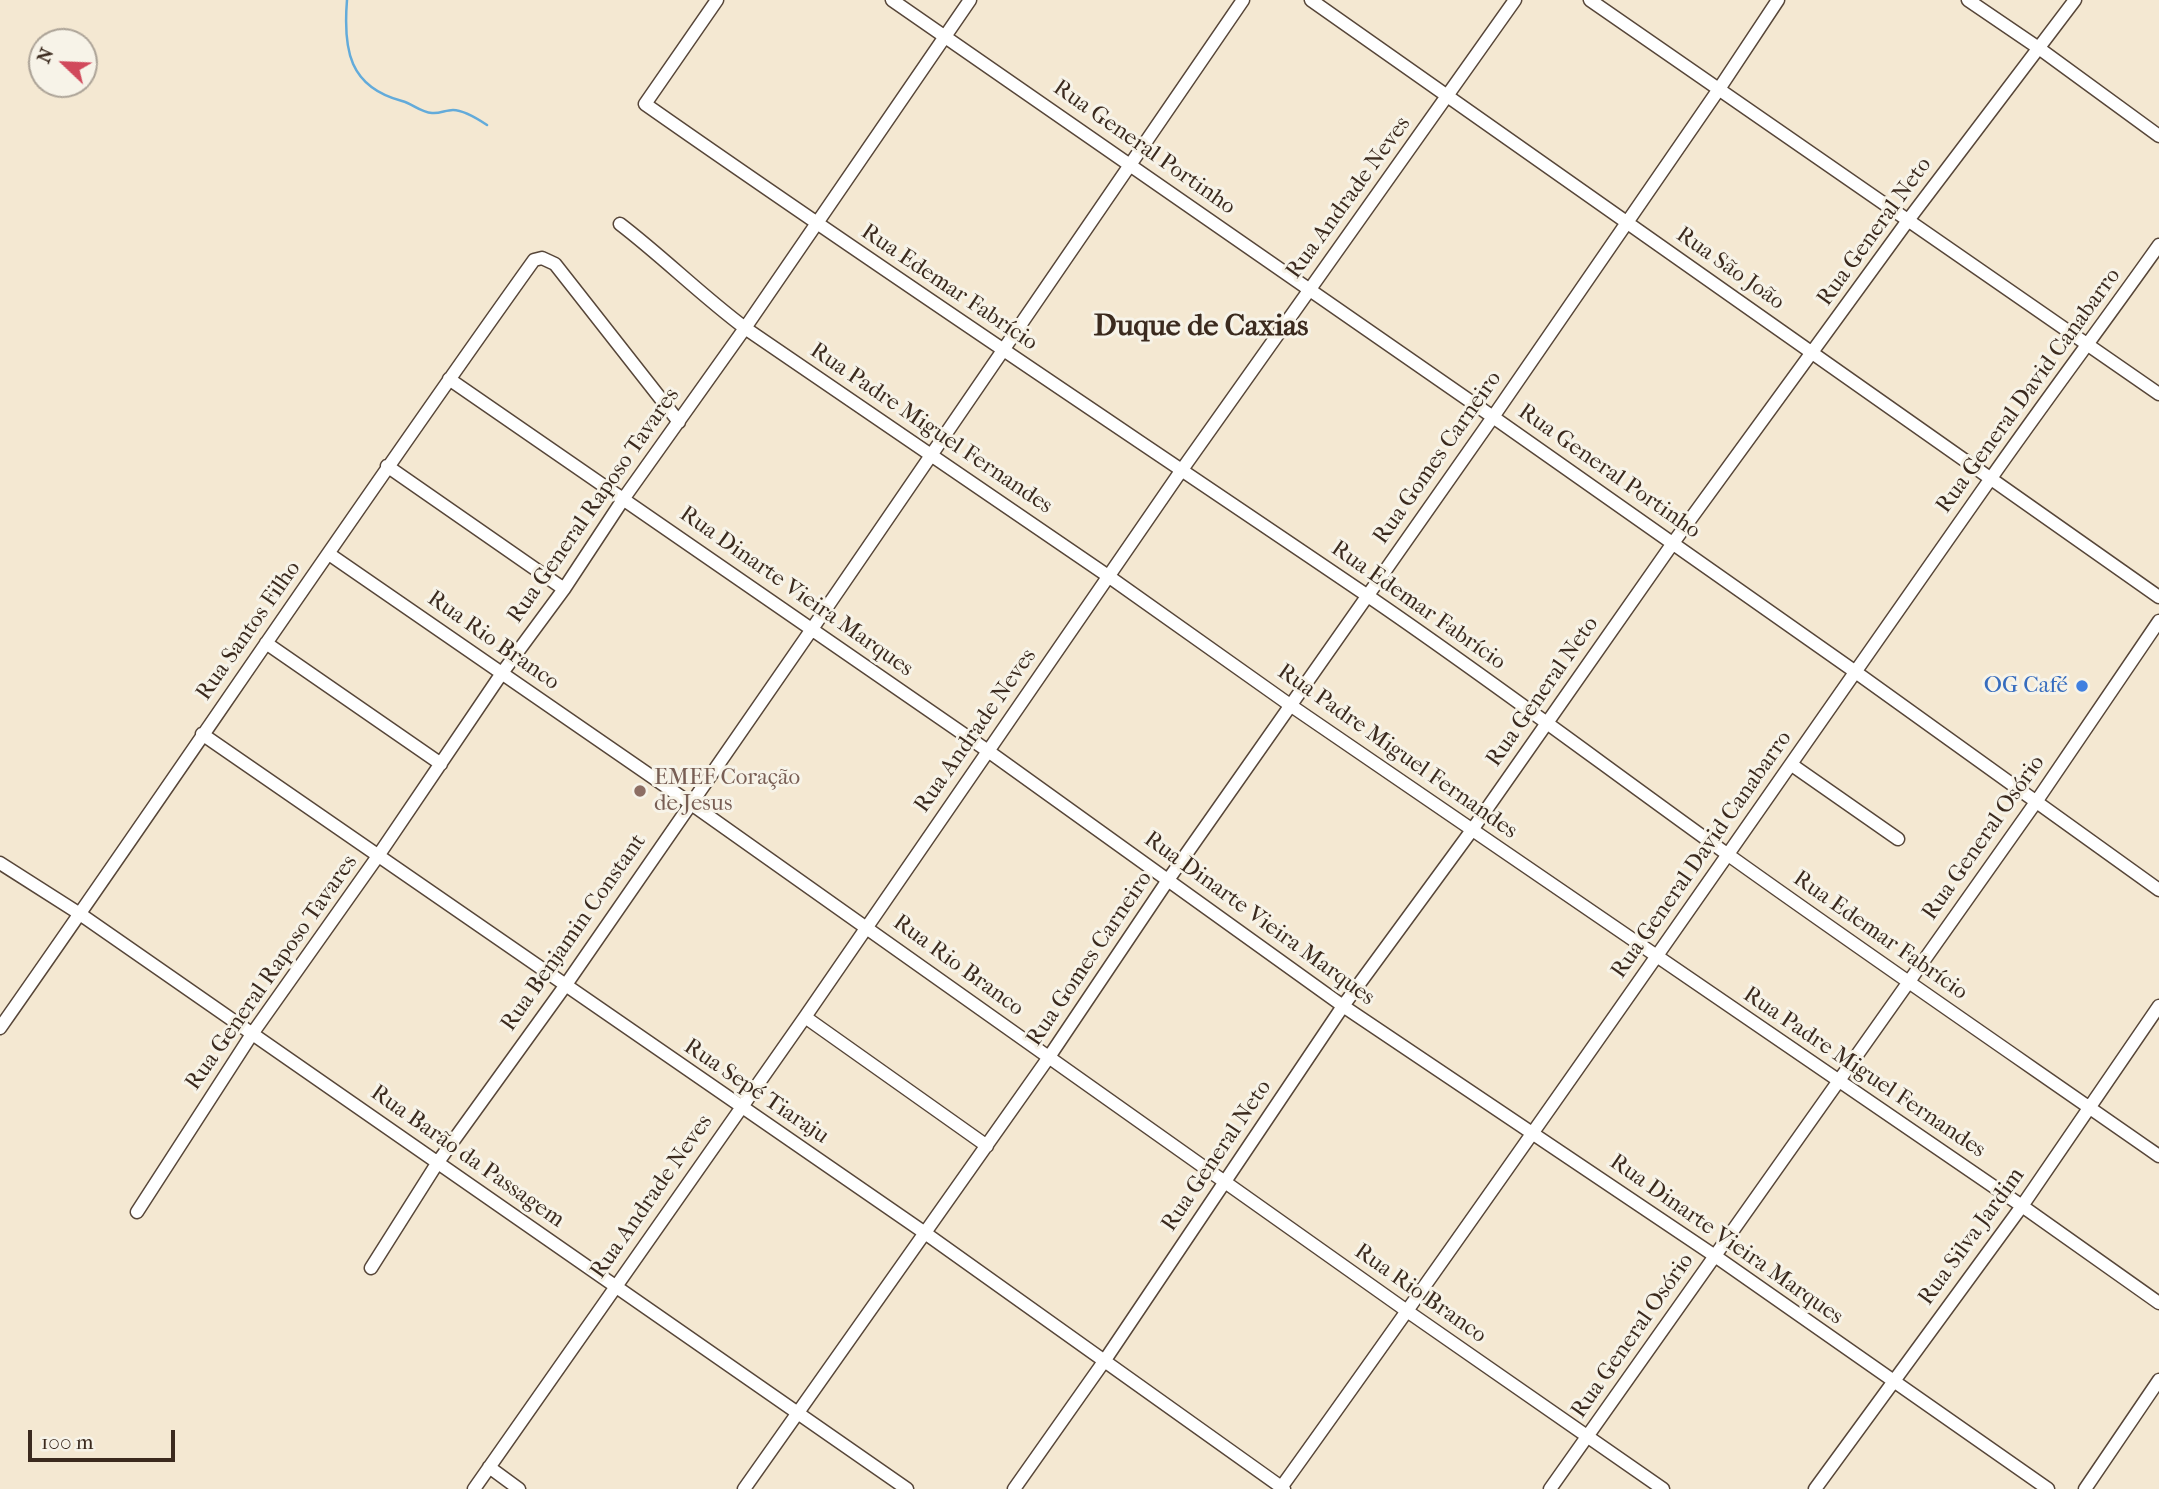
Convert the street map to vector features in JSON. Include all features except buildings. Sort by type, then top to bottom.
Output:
[{"type":"street","name":"Rua Edemar Fabrício","points":[[717,0],[645,104],[816,224],[1367,595],[1547,721],[1908,983],[2159,1156]]},
{"type":"street","name":"Rua General Portinho","points":[[892,0],[1132,164],[1673,543],[2159,890]]},
{"type":"street","name":"Rua General Raposo Tavares","points":[[137,1212],[252,1034],[378,856],[502,673],[564,589],[624,498],[745,328],[970,0]]},
{"type":"street","name":"Rua Benjamin Constant","points":[[371,1268],[438,1162],[565,986],[932,456],[1243,0]]},
{"type":"street","name":"Rua São João","points":[[1311,0],[2159,597]]},
{"type":"street","name":"Rua Andrade Neves","points":[[474,1489],[805,1017],[1181,471],[1515,0]]},
{"type":"street","points":[[1590,0],[2159,394]]},
{"type":"street","name":"Rua Gomes Carneiro","points":[[744,1489],[1049,1057],[1168,880],[1493,417],[1778,0]]},
{"type":"street","points":[[1968,0],[2040,48],[2159,136]]},
{"type":"street","name":"Rua General Neto","points":[[1014,1489],[1105,1360],[1343,1006],[1472,830],[1673,543],[1909,219],[2074,0]]},
{"type":"street","name":"Rua Padre Miguel Fernandes","points":[[620,224],[660,254],[709,301],[745,328],[2159,1303]]},
{"type":"street","name":"Rua General David Canabarro","points":[[1282,1488],[1857,673],[1991,478],[2159,244]]},
{"type":"street","name":"Rua Santos Filho","points":[[0,1028],[329,554],[387,466],[534,260],[542,258],[555,264],[679,422]]},
{"type":"street","name":"Rua Dinarte Vieira Marques","points":[[449,379],[988,751],[1343,1006],[1715,1256],[2048,1489]]},
{"type":"street","points":[[387,466],[564,589]]},
{"type":"street","name":"Rua Rio Branco","points":[[329,554],[690,803],[1406,1311],[1663,1489]]},
{"type":"street","name":"Rua General Osório","points":[[1550,1489],[2036,803],[2159,621]]},
{"type":"street","points":[[266,643],[441,764]]},
{"type":"street","name":"Rua Sepé Tiaraju","points":[[202,734],[925,1233],[1282,1488]]},
{"type":"street","points":[[1792,765],[1898,839]]},
{"type":"street","name":"Rua Barão da Passagem","points":[[0,863],[80,914],[907,1489]]},
{"type":"street","name":"Rua Silva Jardim","points":[[1815,1489],[2022,1206],[2159,1006]]},
{"type":"street","points":[[805,1017],[987,1146]]},
{"type":"street","points":[[2085,1489],[2159,1380]]},
{"type":"street","points":[[489,1467],[519,1489]]},
{"type":"waterway","points":[[347,0],[346,35],[349,50],[353,64],[370,86],[384,95],[424,111],[435,113],[457,110],[487,125]]},
{"type":"place","name":"OG Café","points":[[2082,686]]},
{"type":"place","name":"EMEF Coração de Jesus","points":[[640,791]]},
{"type":"district","name":"Duque de Caxias","points":[[1201,328]]}]
